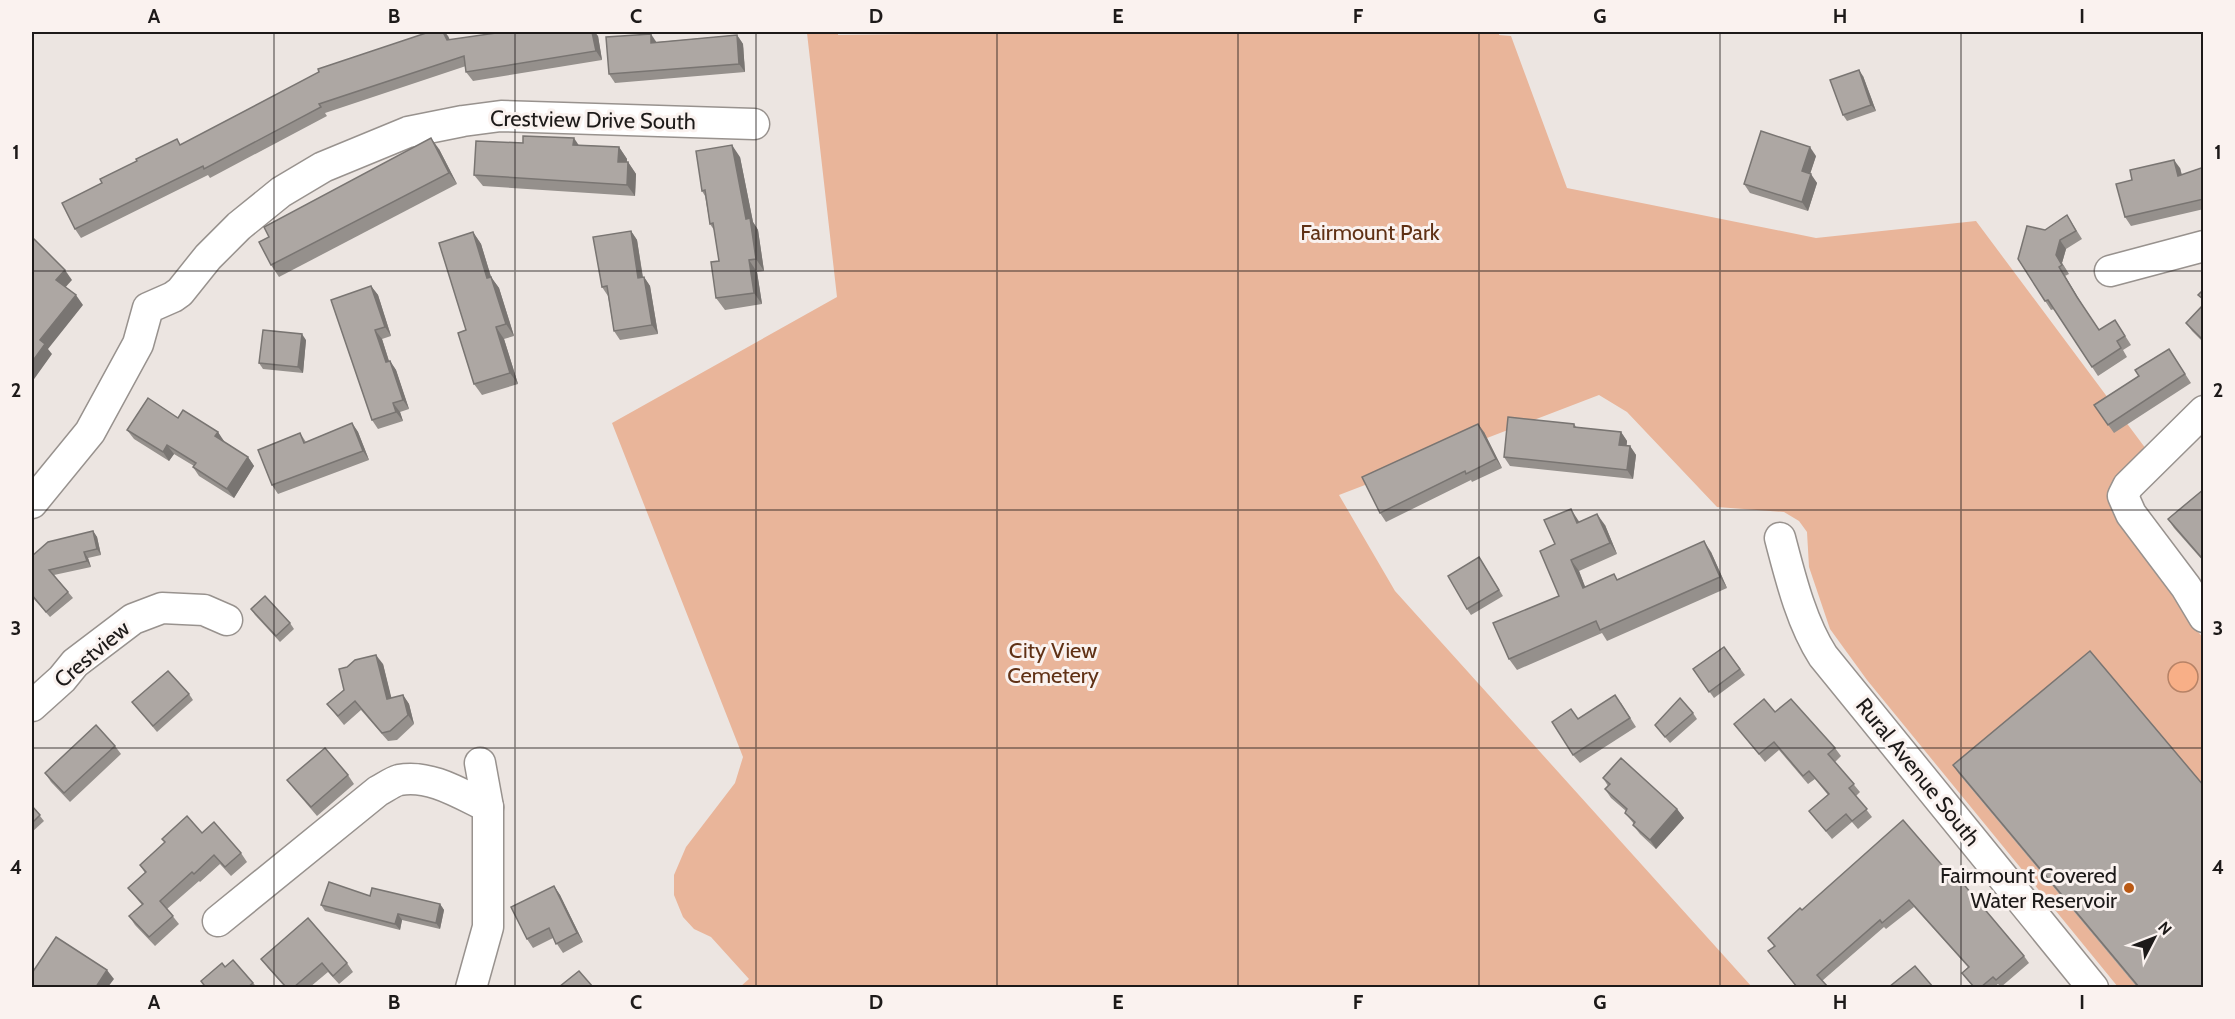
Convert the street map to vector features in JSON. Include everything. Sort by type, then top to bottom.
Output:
[{"type":"street","name":"Crestview Drive South","points":[[32,503],[90,432],[138,344],[148,308],[180,292],[208,257],[239,226],[281,192],[323,167],[408,132],[501,116],[754,124]]},
{"type":"street","points":[[2110,270],[2204,246]]},
{"type":"street","points":[[2202,611],[2131,514],[2123,496],[2128,486],[2204,411]]},
{"type":"street","name":"Rural Avenue South","points":[[1780,537],[1808,630],[1823,656],[2093,987]]},
{"type":"street","name":"Crestview","points":[[32,706],[62,679],[75,663],[133,619],[162,608],[204,610],[227,620]]},
{"type":"street","points":[[471,987],[488,927],[488,807],[480,763]]},
{"type":"street","points":[[218,921],[378,791],[397,781],[420,779],[443,785],[488,807]]},
{"type":"green space","points":[[838,32],[838,35],[1077,32],[1499,32],[1499,35],[1511,36],[1567,188],[1816,238],[1976,221],[2146,449],[2109,496],[2176,588],[2185,615],[2203,638],[2203,788],[1959,774],[2137,987],[2118,987],[1867,680],[1830,629],[1809,567],[1807,532],[1799,521],[1784,512],[1717,507],[1627,412],[1599,395],[1339,495],[1395,591],[1752,987],[740,987],[749,979],[711,937],[694,929],[683,917],[674,895],[674,875],[686,847],[735,783],[743,757],[612,423],[837,297],[807,33]],"holes":[[[2191,664],[2197,671],[2195,683],[2189,690],[2180,691],[2170,685]]]},
{"type":"shaded area","points":[[2183,662],[2194,666],[2198,677],[2194,688],[2183,692],[2172,688],[2168,677],[2172,666]]},
{"type":"building","points":[[429,32],[443,32],[447,40],[503,32],[592,32],[596,51],[466,72],[464,56],[319,104],[321,107],[204,169],[203,166],[75,229],[62,203],[102,183],[100,179],[177,139],[180,145],[319,72],[318,69]]},
{"type":"building","points":[[651,34],[651,43],[737,35],[739,64],[609,74],[606,37]]},
{"type":"building","points":[[1859,70],[1871,105],[1843,115],[1830,80]]},
{"type":"building","points":[[1761,131],[1810,147],[1802,171],[1811,174],[1802,202],[1744,184]]},
{"type":"building","points":[[523,136],[574,138],[573,145],[619,147],[618,162],[628,162],[627,185],[474,175],[476,141],[523,143]]},
{"type":"building","points":[[431,138],[449,173],[271,265],[259,242],[269,237],[264,227]]},
{"type":"building","points":[[732,145],[746,219],[750,218],[756,259],[749,260],[754,293],[716,298],[711,262],[719,261],[705,190],[702,191],[696,151]]},
{"type":"building","points":[[2174,160],[2178,176],[2204,167],[2204,199],[2125,217],[2116,184],[2132,180],[2130,170]]},
{"type":"building","points":[[2067,215],[2076,231],[2060,240],[2056,255],[2062,265],[2059,267],[2099,330],[2115,320],[2125,336],[2117,341],[2121,348],[2092,367],[2018,259],[2027,226],[2045,230]]},
{"type":"building","points":[[631,231],[638,278],[644,277],[652,325],[614,331],[607,286],[602,287],[593,237]]},
{"type":"building","points":[[473,232],[487,278],[491,277],[506,324],[496,327],[510,373],[474,384],[458,333],[466,330],[439,243]]},
{"type":"building","points":[[32,237],[65,270],[56,280],[76,295],[40,340],[45,344],[32,362]]},
{"type":"building","points":[[371,286],[385,327],[375,330],[386,362],[390,361],[403,400],[393,403],[396,412],[372,420],[331,300]]},
{"type":"building","points":[[2204,289],[2204,300],[2198,295]]},
{"type":"building","points":[[2204,304],[2204,339],[2203,340],[2186,323]]},
{"type":"building","points":[[263,330],[302,334],[298,367],[259,363]]},
{"type":"building","points":[[2169,349],[2185,374],[2108,425],[2094,405],[2139,376],[2135,370]]},
{"type":"building","points":[[148,398],[178,418],[183,410],[218,432],[215,436],[248,457],[227,489],[193,467],[196,463],[167,445],[163,452],[127,430]]},
{"type":"building","points":[[1508,417],[1621,432],[1619,445],[1630,446],[1627,470],[1504,457]]},
{"type":"building","points":[[352,423],[363,451],[272,485],[258,450],[300,433],[304,443]]},
{"type":"building","points":[[1478,424],[1496,459],[1466,474],[1465,471],[1380,513],[1362,477]]},
{"type":"building","points":[[2204,489],[2204,555],[2201,557],[2168,519]]},
{"type":"building","points":[[1571,509],[1577,523],[1597,514],[1610,543],[1571,560],[1583,588],[1614,574],[1617,580],[1704,541],[1720,577],[1600,630],[1596,621],[1509,659],[1493,623],[1559,596],[1540,551],[1555,544],[1544,520]]},
{"type":"building","points":[[93,531],[97,549],[84,552],[87,561],[49,570],[68,592],[46,612],[32,595],[32,556],[48,542]]},
{"type":"building","points":[[1479,557],[1499,590],[1467,609],[1448,576]]},
{"type":"building","points":[[265,596],[290,623],[276,636],[251,609]]},
{"type":"building","points":[[1724,647],[1740,669],[1709,692],[1693,669]]},
{"type":"building","name":"Fairmount Covered Water Reservoir","points":[[2090,651],[2204,786],[2204,987],[2139,987],[1953,765]]},
{"type":"building","points":[[376,655],[387,699],[403,695],[408,715],[390,731],[382,733],[355,701],[338,716],[327,704],[344,690],[339,669],[347,667],[355,660]]},
{"type":"building","points":[[168,671],[189,694],[153,726],[132,702]]},
{"type":"building","points":[[1615,695],[1630,718],[1573,755],[1552,722],[1571,709],[1578,719]]},
{"type":"building","points":[[1680,698],[1693,713],[1665,737],[1655,725]]},
{"type":"building","points":[[1764,699],[1775,712],[1791,699],[1835,748],[1828,754],[1854,784],[1849,788],[1867,809],[1852,821],[1846,814],[1826,831],[1809,811],[1829,794],[1809,771],[1803,776],[1774,742],[1759,754],[1734,724]]},
{"type":"building","points":[[96,725],[115,746],[64,793],[45,773]]},
{"type":"building","points":[[325,748],[348,775],[311,807],[287,780]]},
{"type":"building","points":[[1621,758],[1677,809],[1650,840],[1633,825],[1635,822],[1625,813],[1627,809],[1605,789],[1610,784],[1603,778]]},
{"type":"building","points":[[32,806],[40,815],[32,823]]},
{"type":"building","points":[[187,816],[202,833],[214,822],[241,853],[225,867],[214,855],[160,901],[173,916],[149,937],[129,916],[143,904],[128,888],[146,872],[140,865],[165,842],[162,839]]},
{"type":"building","points":[[1903,820],[1947,871],[1950,868],[2024,956],[1996,980],[1993,977],[1981,987],[1974,987],[1962,973],[1969,967],[1909,900],[1882,923],[1880,920],[1817,975],[1828,987],[1797,987],[1768,951],[1775,946],[1768,938]]},
{"type":"building","points":[[329,882],[370,896],[372,888],[440,904],[436,923],[398,914],[395,924],[321,905]]},
{"type":"building","points":[[554,886],[577,933],[556,944],[549,928],[527,939],[511,907]]},
{"type":"building","points":[[308,918],[347,963],[333,976],[322,963],[294,987],[286,987],[261,959]]},
{"type":"building","points":[[56,937],[107,970],[96,987],[32,987],[32,973]]},
{"type":"building","points":[[233,960],[253,983],[248,987],[201,987],[204,985],[201,981],[222,963],[225,967]]},
{"type":"building","points":[[1915,966],[1933,987],[1889,987]]},
{"type":"building","points":[[579,971],[593,987],[559,987]]},
{"type":"place","name":"Fairmount Covered Water Reservoir","points":[[2129,888]]},
{"type":"park label","name":"Fairmount Park","points":[[1370,232]]},
{"type":"park label","name":"City View Cemetery","points":[[1053,662]]}]
